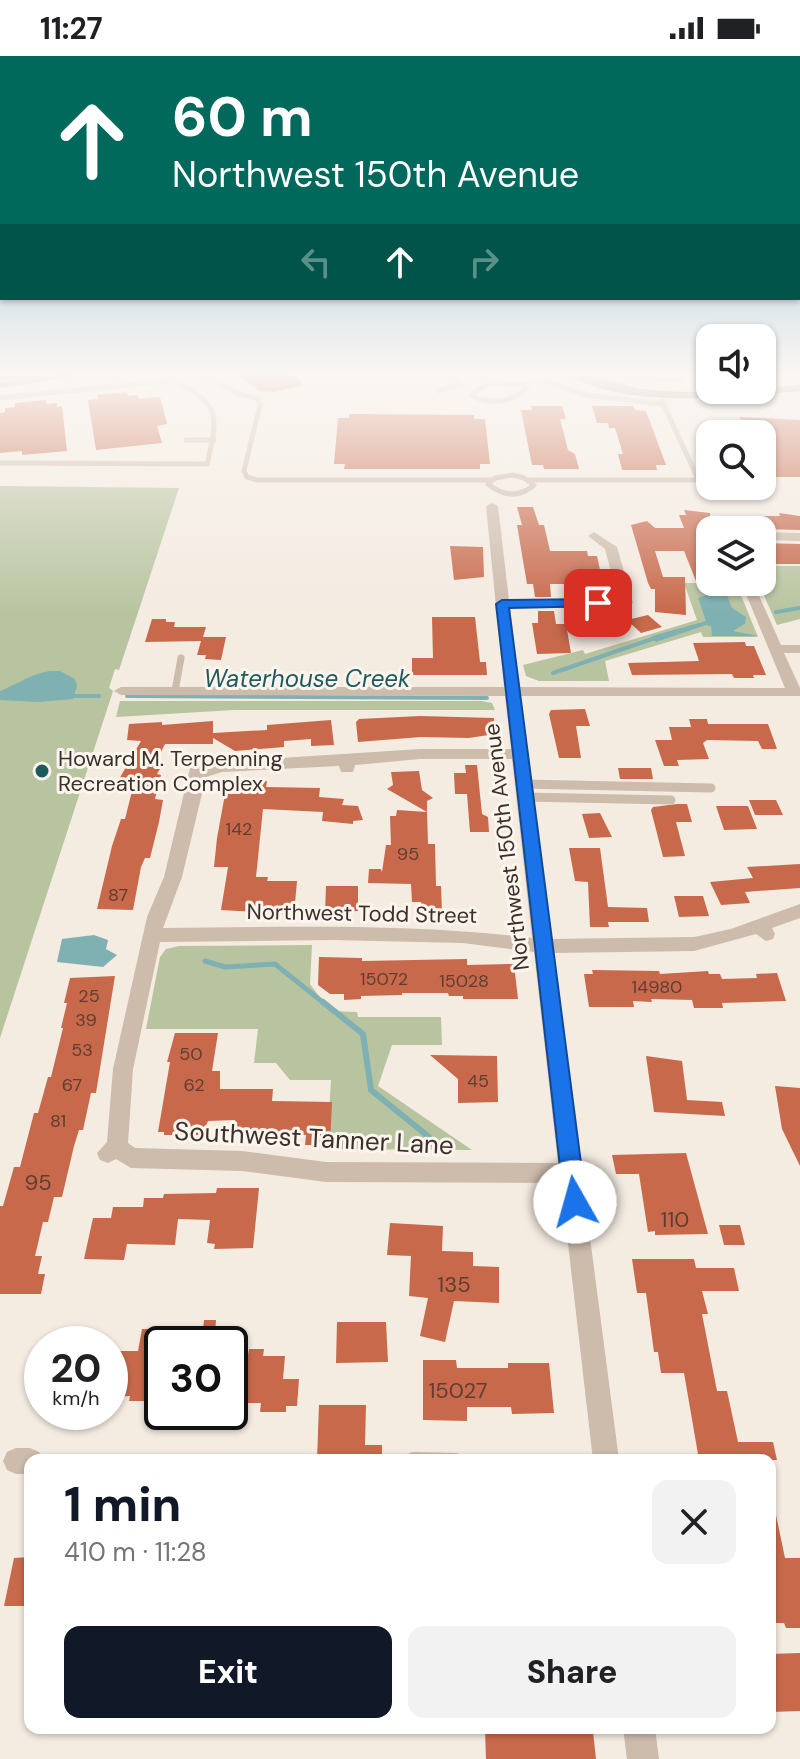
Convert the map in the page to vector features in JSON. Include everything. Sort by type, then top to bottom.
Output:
[{"type":"street","name":"Northwest 150th Avenue","points":[[492,506],[511,691],[605,1454]]},
{"type":"street","points":[[502,604],[626,603],[611,547],[594,536]]},
{"type":"street","points":[[776,536],[800,537]]},
{"type":"street","points":[[121,691],[797,692],[753,596]]},
{"type":"street","points":[[776,649],[800,649]]},
{"type":"street","points":[[153,935],[160,906],[173,877],[198,773],[221,767],[347,764],[420,754],[519,754]]},
{"type":"street","name":"Northwest Todd Street","points":[[153,935],[331,933],[463,936],[542,946],[694,944],[763,930],[800,911]]},
{"type":"street","name":"Southwest Tanner Lane","points":[[153,935],[123,1069],[113,1150],[131,1158],[242,1161],[305,1170],[572,1173]]},
{"type":"street","points":[[640,1734],[643,1759]]},
{"type":"lane","points":[[0,463],[207,464],[210,453]]},
{"type":"lane","points":[[248,453],[244,471],[247,477],[257,480],[490,480],[510,474],[530,480],[696,480]]},
{"type":"lane","points":[[687,453],[696,473]]},
{"type":"lane","points":[[490,480],[488,484],[492,489],[511,495],[531,490],[534,485],[530,480]]},
{"type":"lane","points":[[175,691],[181,658]]},
{"type":"lane","points":[[523,791],[711,788]]},
{"type":"lane","points":[[523,791],[671,800]]},
{"type":"green space","name":"Howard M. Terpenning Recreation Complex","points":[[0,486],[179,488],[119,670],[115,669],[109,688],[113,691],[0,1038]]},
{"type":"green space","points":[[776,566],[800,566],[800,619],[777,625],[764,596],[776,596]]},
{"type":"green space","points":[[684,583],[696,583],[696,596],[741,596],[758,637],[703,637],[701,632],[605,661],[609,681],[539,681],[526,676],[523,665],[583,650],[585,654],[697,620]]},
{"type":"green space","name":"Howard M. Terpenning Recreation Complex","points":[[120,701],[482,701],[492,703],[495,710],[234,710],[116,717]]},
{"type":"green space","points":[[312,945],[310,984],[330,1011],[357,1012],[358,1017],[441,1017],[442,1045],[392,1045],[378,1086],[472,1150],[327,1149],[331,1080],[290,1080],[276,1063],[254,1063],[258,1029],[146,1029],[160,957],[166,949],[179,946]]},
{"type":"water","points":[[727,596],[732,608],[746,617],[745,624],[733,631],[758,636],[712,636],[711,626],[706,625],[656,642],[652,639],[652,636],[706,621],[698,598]]},
{"type":"water","points":[[50,671],[60,671],[75,679],[77,686],[73,699],[38,702],[0,700],[0,691]]},
{"type":"water","points":[[94,935],[108,940],[106,949],[117,955],[103,967],[57,962],[62,939]]},
{"type":"building","points":[[335,453],[489,453],[490,464],[480,464],[480,469],[344,469],[345,464],[334,464]]},
{"type":"building","points":[[530,453],[574,453],[579,469],[544,469],[543,465],[532,465]]},
{"type":"building","points":[[662,453],[666,465],[656,465],[657,470],[622,470],[618,454]]},
{"type":"building","points":[[776,453],[800,453],[800,477],[776,477]]},
{"type":"building","points":[[517,507],[533,507],[539,525],[544,525],[550,551],[587,551],[588,556],[597,556],[604,588],[590,588],[591,596],[579,596],[576,584],[550,584],[551,597],[535,597],[533,584],[527,584],[517,525],[522,525]]},
{"type":"building","points":[[684,510],[710,513],[710,516],[696,516],[696,581],[684,551],[655,551],[663,577],[685,577],[686,615],[655,612],[655,589],[651,589],[648,583],[631,525],[647,521],[655,528],[684,528],[679,515],[686,515]]},
{"type":"building","points":[[779,513],[800,516],[800,530],[776,529],[776,516],[780,516]]},
{"type":"building","points":[[776,543],[800,544],[800,564],[776,564]]},
{"type":"building","points":[[450,546],[483,547],[484,577],[454,580]]},
{"type":"building","points":[[538,611],[554,611],[556,624],[566,624],[571,653],[537,654],[532,623],[538,623]]},
{"type":"building","points":[[648,615],[662,627],[641,633],[627,620]]},
{"type":"building","points":[[432,617],[475,617],[480,662],[486,662],[487,675],[412,675],[412,658],[433,658]]},
{"type":"building","points":[[152,619],[175,622],[174,627],[206,627],[203,637],[226,637],[221,660],[197,655],[201,641],[145,642]]},
{"type":"building","points":[[745,642],[746,646],[754,646],[766,675],[734,678],[732,674],[632,675],[628,663],[699,661],[693,643]]},
{"type":"building","points":[[585,709],[590,726],[576,726],[581,758],[559,758],[549,714],[551,710]]},
{"type":"building","points":[[420,716],[494,718],[495,734],[469,738],[421,737],[358,742],[356,722],[359,719]]},
{"type":"building","points":[[689,719],[707,719],[708,724],[768,724],[777,749],[762,749],[758,741],[707,740],[703,743],[709,759],[677,760],[679,766],[664,766],[655,740],[672,740],[669,727],[691,727]]},
{"type":"building","points":[[331,720],[334,745],[311,746],[311,739],[284,741],[284,747],[235,751],[213,738],[213,744],[165,744],[153,768],[160,769],[157,774],[161,775],[155,799],[163,800],[159,822],[150,858],[145,858],[141,867],[133,910],[97,909],[112,846],[121,819],[125,819],[134,783],[118,781],[141,741],[127,740],[129,724],[213,721],[213,733],[267,730],[267,725]]},
{"type":"building","points":[[465,765],[477,765],[482,814],[488,817],[489,832],[470,832],[467,794],[455,794],[454,773],[466,773]]},
{"type":"building","points":[[618,768],[651,768],[653,779],[620,779]]},
{"type":"building","points":[[419,771],[422,790],[433,798],[427,801],[427,812],[387,789],[393,785],[391,772]]},
{"type":"building","points":[[238,781],[267,781],[266,787],[320,788],[319,797],[344,799],[342,805],[358,806],[363,820],[353,821],[353,824],[322,821],[323,812],[263,809],[256,877],[268,877],[267,881],[297,881],[294,914],[221,910],[228,867],[214,867],[217,838],[225,794],[235,794]]},
{"type":"building","points":[[749,800],[776,800],[783,815],[755,815]]},
{"type":"building","points":[[687,804],[692,822],[676,822],[685,856],[663,857],[651,810],[653,807]]},
{"type":"building","points":[[716,806],[748,806],[757,829],[724,830]]},
{"type":"building","points":[[397,810],[427,812],[428,844],[435,844],[436,886],[441,886],[442,913],[422,913],[421,902],[412,902],[411,884],[368,883],[369,869],[381,869],[382,872],[386,845],[391,845],[390,816],[396,816]]},
{"type":"building","points":[[600,813],[612,837],[589,838],[582,814]]},
{"type":"building","points":[[569,848],[600,848],[608,907],[647,908],[649,922],[608,922],[609,927],[590,927],[588,882],[575,881]]},
{"type":"building","points":[[800,864],[800,888],[745,892],[750,903],[721,905],[710,882],[753,878],[747,867]]},
{"type":"building","points":[[326,886],[358,886],[358,911],[325,913]]},
{"type":"building","points":[[674,896],[703,896],[709,916],[679,917]]},
{"type":"building","points":[[319,957],[362,958],[362,961],[467,959],[467,965],[514,964],[518,999],[463,999],[463,996],[449,996],[448,993],[402,993],[344,1000],[344,994],[330,994],[318,985]]},
{"type":"building","points":[[592,970],[659,971],[660,974],[708,971],[709,974],[720,974],[722,979],[757,978],[756,974],[777,973],[786,1001],[722,1003],[723,1008],[694,1008],[692,1000],[651,999],[652,1002],[633,1001],[634,1007],[589,1007],[584,974],[593,974]]},
{"type":"building","points":[[115,976],[96,1093],[91,1093],[62,1197],[54,1197],[48,1222],[43,1222],[35,1256],[42,1256],[38,1274],[45,1274],[41,1294],[0,1294],[0,1206],[3,1206],[14,1167],[20,1167],[34,1113],[38,1113],[48,1077],[51,1077],[63,1028],[67,1003],[64,1003],[70,978]]},
{"type":"building","points":[[175,1033],[218,1033],[212,1071],[220,1071],[220,1089],[273,1089],[272,1101],[332,1102],[330,1145],[305,1145],[306,1135],[249,1134],[249,1128],[234,1128],[235,1120],[208,1121],[202,1135],[164,1135],[164,1132],[158,1132],[170,1062],[167,1062]]},
{"type":"building","points":[[430,1055],[497,1056],[498,1102],[458,1103],[458,1079]]},
{"type":"building","points":[[646,1056],[682,1061],[687,1100],[722,1102],[725,1116],[654,1112]]},
{"type":"building","points":[[775,1086],[800,1088],[800,1166],[782,1129]]},
{"type":"building","points":[[686,1153],[708,1234],[655,1235],[655,1231],[648,1232],[639,1174],[616,1174],[612,1155]]},
{"type":"building","points":[[217,1188],[259,1188],[253,1248],[214,1249],[215,1244],[207,1243],[210,1220],[178,1219],[175,1245],[127,1244],[124,1260],[84,1259],[93,1218],[111,1218],[113,1207],[143,1207],[144,1198],[163,1198],[164,1194],[216,1193]]},
{"type":"building","points":[[390,1223],[443,1226],[442,1251],[473,1252],[473,1266],[499,1267],[499,1303],[454,1301],[445,1342],[420,1336],[428,1298],[409,1296],[411,1256],[387,1255]]},
{"type":"building","points":[[719,1225],[740,1225],[745,1245],[724,1245]]},
{"type":"building","points":[[632,1259],[694,1259],[696,1268],[734,1268],[739,1291],[702,1291],[708,1314],[702,1314],[717,1391],[727,1391],[738,1442],[773,1442],[776,1454],[698,1454],[684,1373],[661,1373],[658,1352],[654,1352],[646,1293],[637,1293]]},
{"type":"building","points":[[204,1320],[216,1320],[216,1326],[203,1326]]},
{"type":"building","points":[[337,1322],[386,1322],[388,1362],[336,1363]]},
{"type":"building","points":[[142,1329],[144,1401],[129,1401],[128,1351],[138,1351]]},
{"type":"building","points":[[249,1349],[264,1349],[263,1356],[285,1356],[283,1379],[299,1379],[297,1406],[286,1406],[286,1412],[260,1412],[261,1403],[248,1403]]},
{"type":"building","points":[[423,1360],[456,1360],[457,1368],[508,1368],[508,1363],[549,1363],[554,1413],[512,1414],[511,1407],[467,1407],[467,1421],[423,1420]]},
{"type":"building","points":[[319,1405],[366,1405],[365,1445],[382,1445],[382,1454],[317,1454]]},
{"type":"building","points":[[776,1515],[785,1558],[800,1558],[800,1628],[786,1628],[784,1623],[776,1623]]},
{"type":"building","points":[[24,1557],[24,1606],[4,1606],[14,1558]]},
{"type":"building","points":[[800,1653],[800,1711],[776,1712],[776,1654]]},
{"type":"building","points":[[485,1734],[593,1734],[596,1759],[486,1759]]},
{"type":"waterway","name":"Waterhouse Creek","points":[[776,612],[800,608]]},
{"type":"waterway","name":"Waterhouse Creek","points":[[553,673],[658,637]]},
{"type":"waterway","name":"Waterhouse Creek","points":[[68,696],[99,696]]},
{"type":"waterway","name":"Waterhouse Creek","points":[[127,696],[487,698]]},
{"type":"waterway","points":[[205,961],[225,967],[275,964],[325,1004]]},
{"type":"waterway","points":[[323,1002],[363,1034],[371,1090],[429,1137]]},
{"type":"place","name":"Howard M. Terpenning Recreation Complex","points":[[42,771]]},
{"type":"route","points":[[575,1202],[502,604],[598,603]]}]
